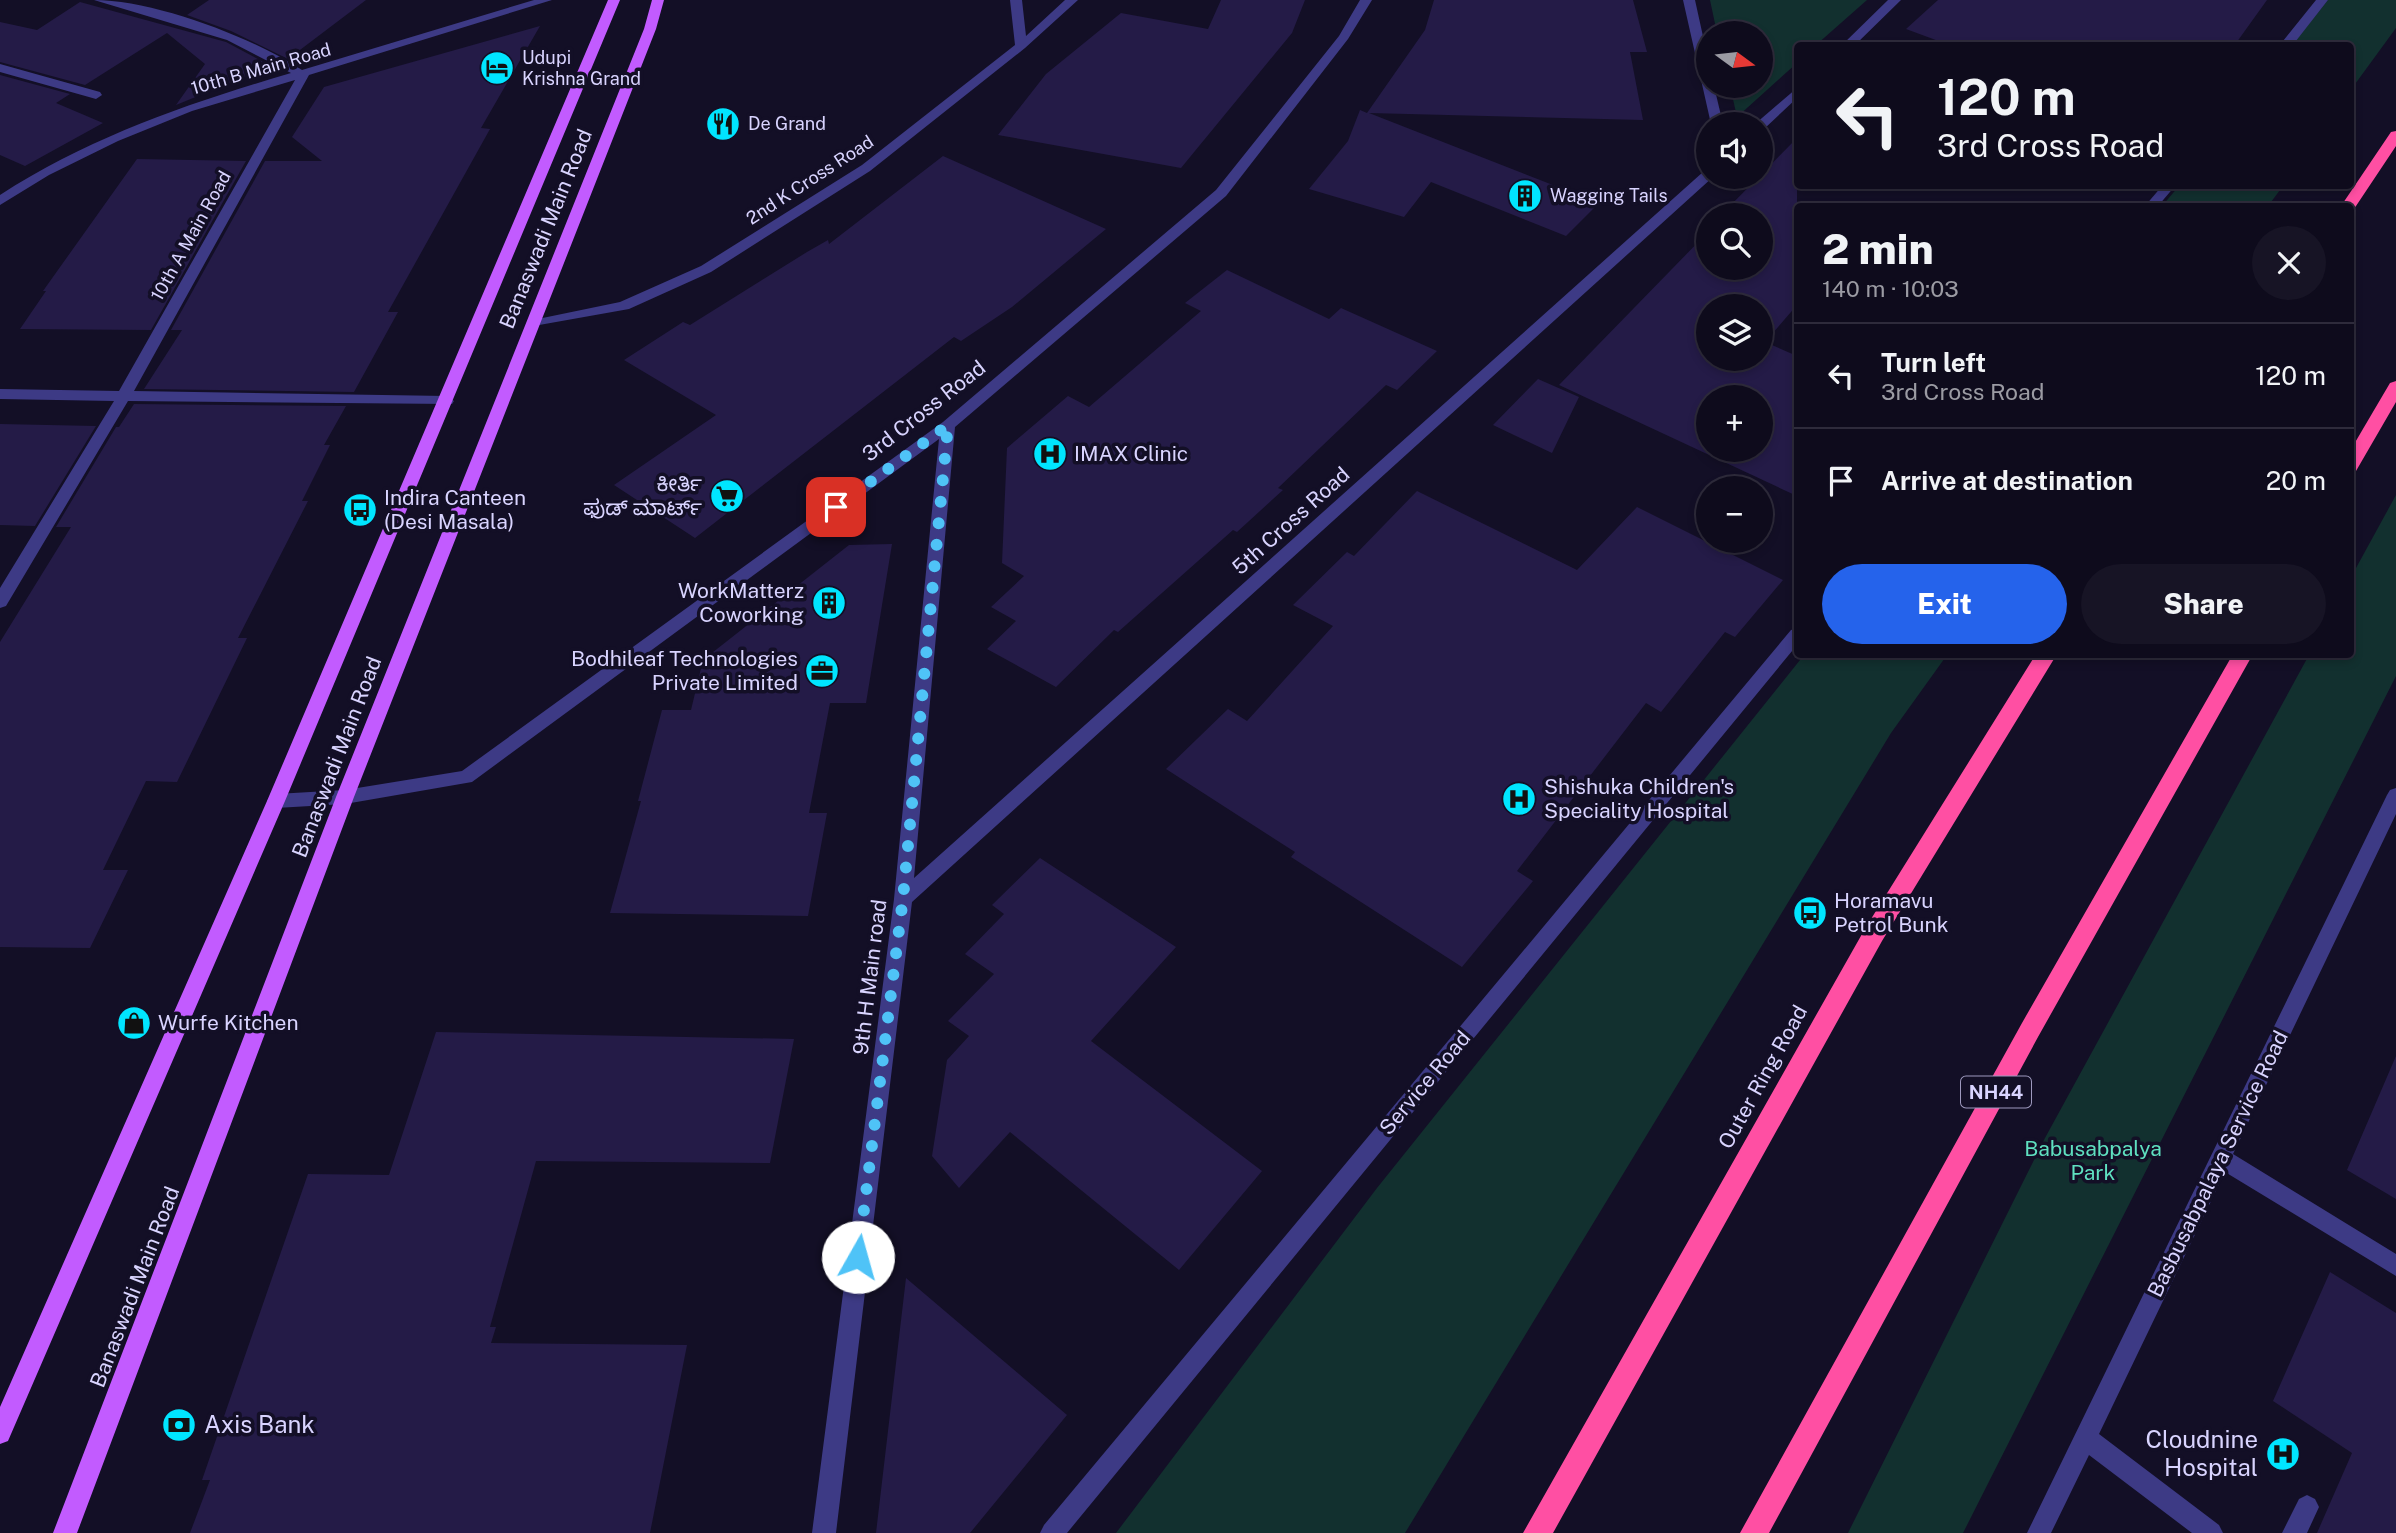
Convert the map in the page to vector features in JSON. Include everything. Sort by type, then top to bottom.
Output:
[{"type":"highway","points":[[2350,203],[2396,135]]},
{"type":"highway","points":[[2354,460],[2396,387]]},
{"type":"highway","name":"Outer Ring Road","points":[[1537,1533],[1874,934],[2045,658]]},
{"type":"highway","name":"NH44","points":[[1754,1533],[2030,1030],[2242,658]]},
{"type":"main road","name":"Banaswadi Main Road","points":[[0,1433],[54,1317],[276,801],[614,0]]},
{"type":"main road","name":"Banaswadi Main Road","points":[[65,1533],[345,797],[645,41],[658,0]]},
{"type":"street","points":[[100,0],[228,34],[274,54],[303,76]]},
{"type":"street","name":"10th B Main Road","points":[[0,201],[45,172],[114,138],[188,108],[303,76],[546,0]]},
{"type":"street","points":[[1016,0],[1021,46]]},
{"type":"street","name":"2nd K Cross Road","points":[[533,324],[624,306],[706,269],[866,167],[1021,46],[1072,0]]},
{"type":"street","name":"3rd Cross Road","points":[[276,801],[345,797],[466,777],[948,425],[1221,193],[1344,37],[1366,0]]},
{"type":"street","points":[[1689,0],[1696,32]]},
{"type":"street","points":[[1851,42],[1895,0]]},
{"type":"street","points":[[2288,42],[2322,0]]},
{"type":"street","points":[[0,68],[96,95]]},
{"type":"street","name":"10th A Main Road","points":[[0,602],[124,396],[303,76]]},
{"type":"street","points":[[1773,114],[1794,95]]},
{"type":"street","name":"5th Cross Road","points":[[903,898],[1696,186]]},
{"type":"street","points":[[2154,203],[2166,189]]},
{"type":"street","points":[[0,394],[447,401]]},
{"type":"street","name":"9th H Main road","points":[[824,1533],[903,898],[948,425]]},
{"type":"street","name":"Service Road","points":[[1052,1533],[1794,638]]},
{"type":"street","name":"Basbusabpalaya Service Road","points":[[2039,1533],[2396,795]]},
{"type":"street","points":[[2221,1158],[2396,1266]]},
{"type":"street","points":[[2085,1438],[2211,1533]]},
{"type":"street","points":[[2294,1533],[2307,1507]]},
{"type":"green space","points":[[1710,0],[1867,0],[1819,42],[1794,42],[1794,66],[1773,85],[1773,21],[1714,21]]},
{"type":"green space","points":[[2328,0],[2396,0],[2396,28],[2354,86],[2354,42],[2294,42]]},
{"type":"green space","points":[[1733,98],[1758,98],[1743,112],[1736,112]]},
{"type":"green space","points":[[2176,189],[2281,189],[2270,203],[2165,203]]},
{"type":"green space","name":"Babusabpalya Park","points":[[2396,495],[2396,676],[1963,1533],[1848,1533],[2045,1138],[2307,658],[2354,658],[2354,572]]},
{"type":"green space","points":[[1802,658],[1945,658],[1891,733],[1405,1533],[1116,1533],[1377,1188]]},
{"type":"building","points":[[209,0],[366,0],[288,59],[231,31],[187,15]]},
{"type":"building","points":[[1221,0],[1305,0],[1292,33],[1181,168],[998,135],[1046,74],[1121,13],[1208,29]]},
{"type":"building","points":[[1434,0],[1633,0],[1647,52],[1630,52],[1643,120],[1369,113],[1599,203],[1566,236],[1431,182],[1404,217],[1309,189],[1348,141],[1360,110],[1367,113],[1425,30]]},
{"type":"building","points":[[1938,0],[2267,0],[2237,42],[1941,42],[1906,29]]},
{"type":"building","points":[[80,2],[226,42],[271,66],[176,105],[205,64],[167,33],[85,85],[0,62],[0,22],[37,30]]},
{"type":"building","points":[[540,26],[481,128],[490,129],[388,312],[398,312],[354,392],[144,389],[182,330],[171,330],[265,161],[322,161],[292,137],[324,87]]},
{"type":"building","points":[[0,75],[70,94],[56,103],[103,123],[25,166],[0,155]]},
{"type":"building","points":[[1794,141],[1794,189],[1797,189],[1797,203],[1794,203],[1794,308],[1773,333],[1773,294],[1696,294],[1696,371],[1773,371],[1773,346],[1794,355],[1794,495],[1773,485],[1773,476],[1754,476],[1724,462],[1773,462],[1773,385],[1696,385],[1696,449],[1559,385],[1696,244],[1696,280],[1773,280],[1773,203],[1733,203],[1747,189],[1773,189],[1773,162]]},
{"type":"building","points":[[943,156],[1106,229],[1012,307],[961,341],[954,337],[695,538],[614,485],[716,415],[624,360],[683,322],[690,325],[828,240],[829,244]]},
{"type":"building","points":[[137,159],[246,161],[151,330],[20,329],[46,291],[43,291]]},
{"type":"building","points":[[1227,270],[1329,319],[1341,308],[1437,351],[1397,390],[1386,385],[1278,488],[1283,490],[1237,532],[1233,530],[1118,632],[1114,630],[1056,687],[987,649],[1016,621],[991,607],[1024,576],[1002,563],[1007,448],[1068,396],[1089,407],[1201,311],[1185,303]]},
{"type":"building","points":[[1538,379],[1579,397],[1552,453],[1493,425]]},
{"type":"building","points":[[134,404],[346,406],[324,445],[330,445],[302,501],[308,501],[238,638],[247,638],[177,782],[146,781],[103,870],[128,870],[90,948],[0,947],[0,642],[71,527],[56,527],[116,427],[119,427]]},
{"type":"building","points":[[0,424],[96,426],[35,526],[0,525]]},
{"type":"building","points":[[1417,491],[1577,570],[1637,507],[1696,536],[1696,553],[1729,553],[1783,580],[1735,637],[1725,632],[1661,712],[1646,703],[1517,871],[1533,881],[1462,967],[1291,857],[1295,852],[1166,769],[1228,709],[1247,721],[1333,626],[1293,605],[1347,552],[1354,556]]},
{"type":"building","points":[[892,544],[866,703],[830,703],[809,813],[827,813],[808,916],[610,913],[641,801],[638,801],[662,710],[691,710],[703,660],[849,545]]},
{"type":"building","points":[[1040,858],[1176,947],[1091,1041],[1262,1171],[1179,1270],[1010,1132],[959,1188],[932,1156],[947,1060],[969,1036],[948,1021],[994,974],[965,954],[1004,914],[992,905]]},
{"type":"building","points":[[436,1032],[794,1039],[770,1163],[536,1161],[490,1327],[496,1327],[491,1343],[687,1345],[650,1533],[190,1533],[210,1480],[202,1480],[308,1174],[389,1175]]},
{"type":"building","points":[[2396,1056],[2396,1199],[2347,1170]]},
{"type":"building","points":[[2330,1272],[2396,1313],[2396,1533],[2317,1533],[2352,1453],[2273,1401]]},
{"type":"building","points":[[906,1278],[1067,1415],[970,1533],[876,1533]]},
{"type":"place","name":"Udupi Krishna Grand","points":[[497,68]]},
{"type":"place","name":"De Grand","points":[[723,124]]},
{"type":"place","name":"Wagging Tails","points":[[1525,196]]},
{"type":"place","name":"IMAX Clinic","points":[[1050,454]]},
{"type":"place","name":"ಕೀರ್ತಿ ಫುಡ್ ಮಾರ್ಟ್","points":[[727,496]]},
{"type":"place","name":"Indira Canteen (Desi Masala)","points":[[360,510]]},
{"type":"place","name":"WorkMatterz Coworking","points":[[829,603]]},
{"type":"place","name":"Bodhileaf Technologies Private Limited","points":[[822,671]]},
{"type":"place","name":"Shishuka Children's Speciality Hospital","points":[[1519,799]]},
{"type":"place","name":"Horamavu Petrol Bunk","points":[[1810,913]]},
{"type":"place","name":"Wurfe Kitchen","points":[[134,1023]]},
{"type":"place","name":"Axis Bank","points":[[179,1425]]},
{"type":"place","name":"Cloudnine Hospital","points":[[2283,1454]]},
{"type":"route","points":[[836,507],[948,425],[903,898],[858,1257]]}]
